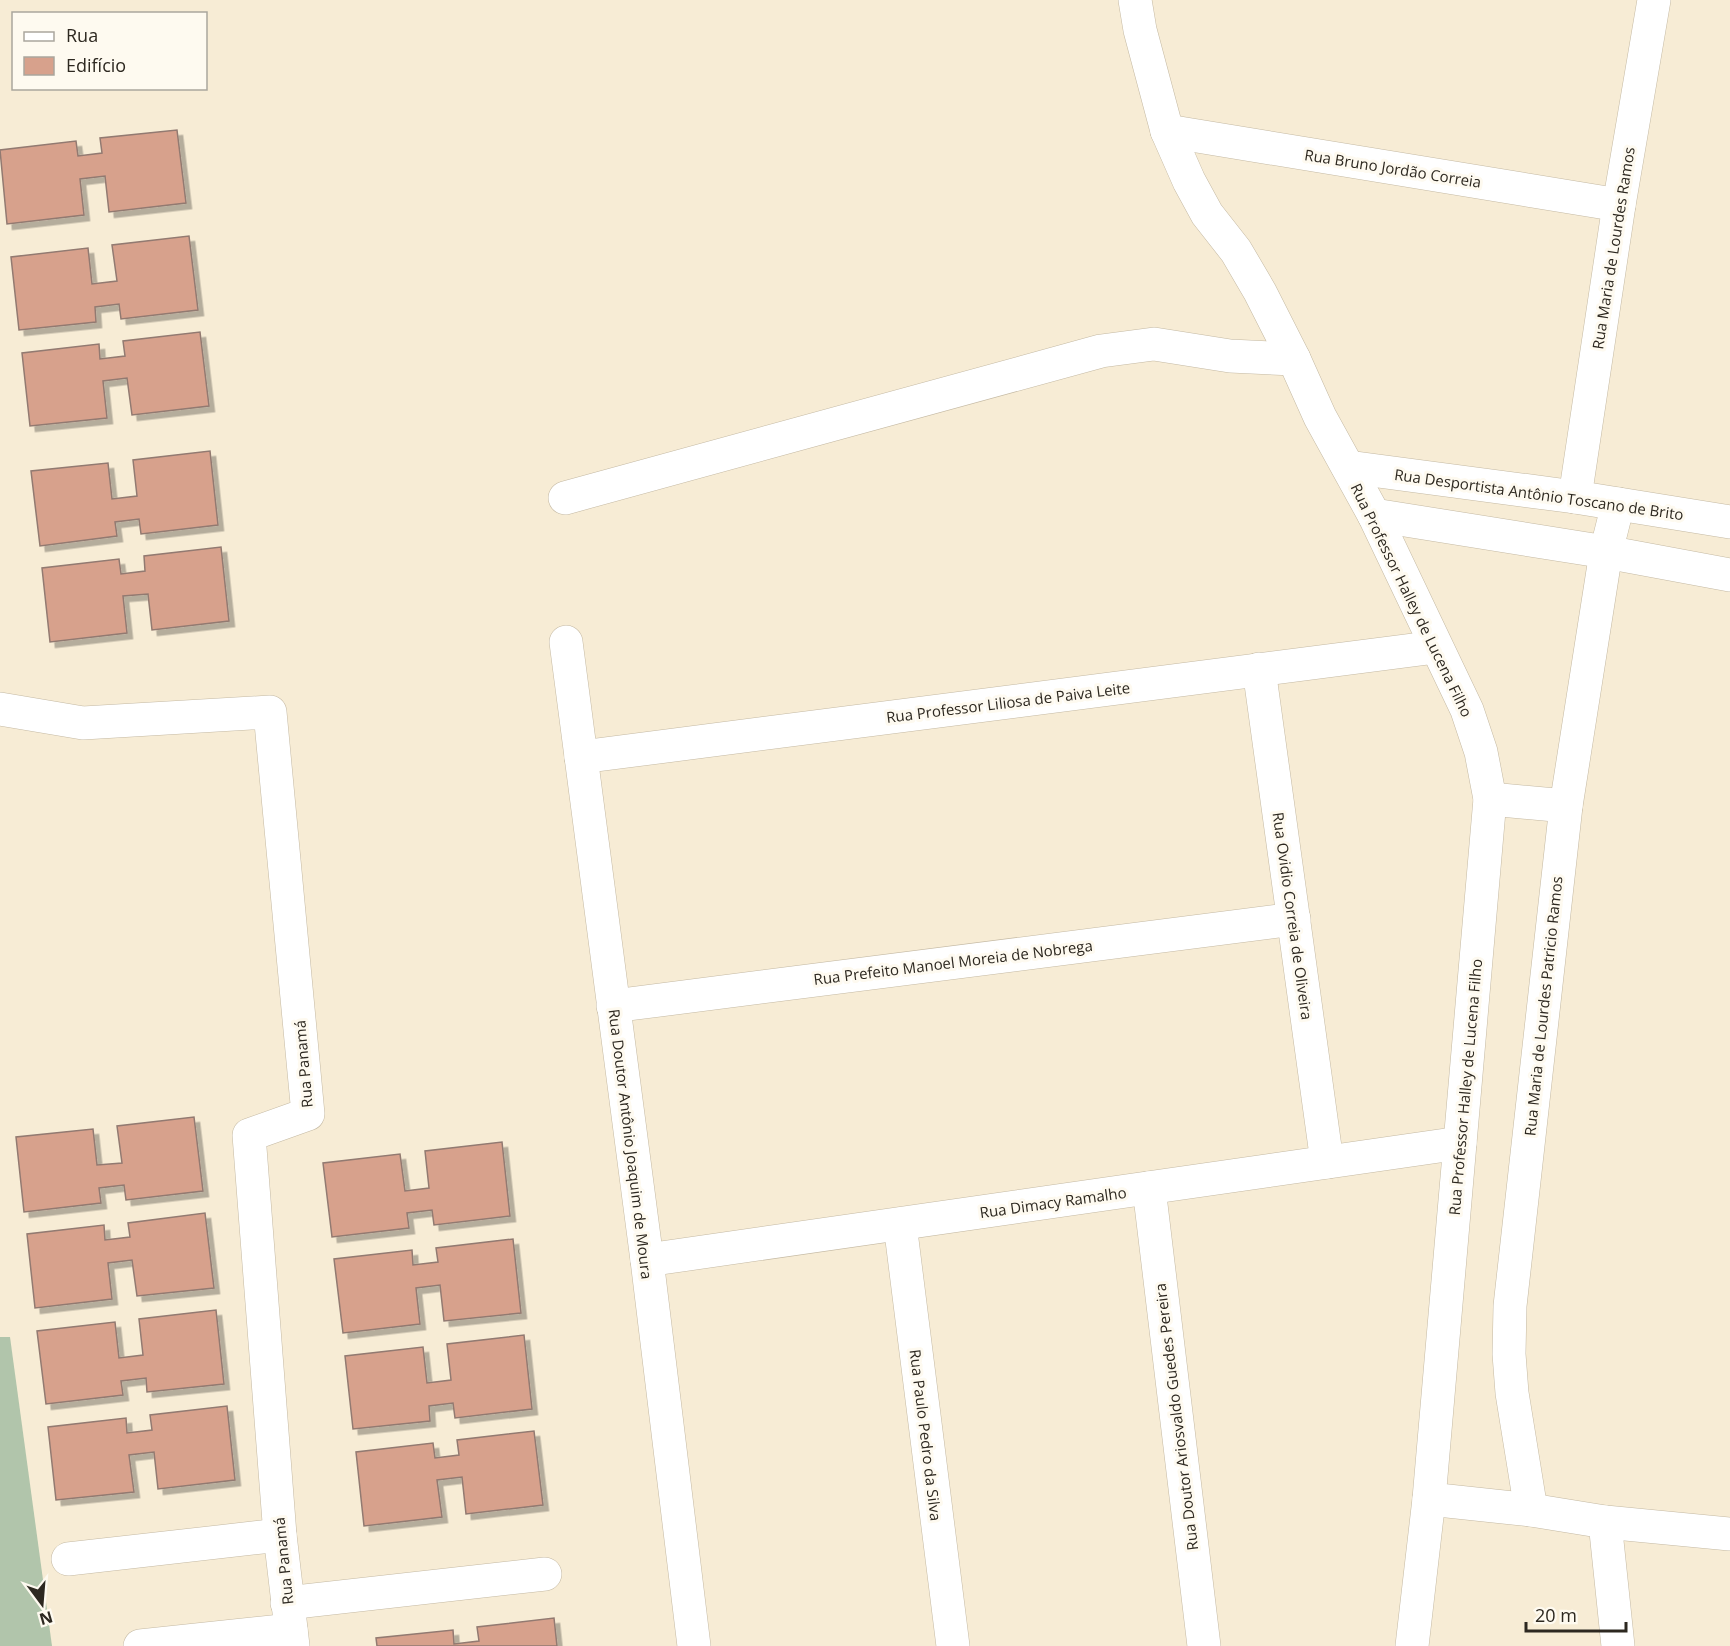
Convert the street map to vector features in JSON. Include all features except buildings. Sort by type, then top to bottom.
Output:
[{"type":"street","name":"Rua Professor Halley de Lucena Filho","points":[[1135,0],[1140,30],[1167,131],[1189,181],[1208,214],[1236,251],[1260,292],[1320,417],[1374,515],[1467,710],[1481,752],[1490,800],[1429,1498],[1412,1646]]},
{"type":"street","name":"Rua Maria de Lourdes Ramos","points":[[1575,497],[1619,205],[1654,0]]},
{"type":"street","name":"Rua Bruno Jordão Correia","points":[[1167,131],[1619,205]]},
{"type":"street","points":[[566,498],[1101,351],[1154,344],[1230,356],[1294,359]]},
{"type":"street","name":"Rua Desportista Antônio Toscano de Brito","points":[[1348,467],[1575,497],[1730,522]]},
{"type":"street","name":"Rua Maria de Lourdes Patricio Ramos","points":[[1531,1510],[1512,1393],[1509,1354],[1510,1306],[1566,806],[1606,552],[1618,504]]},
{"type":"street","points":[[1374,515],[1606,552],[1730,575]]},
{"type":"street","name":"Rua Doutor Antônio Joaquim de Moura","points":[[566,642],[647,1260],[694,1646]]},
{"type":"street","name":"Rua Professor Liliosa de Paiva Leite","points":[[581,757],[1436,646]]},
{"type":"street","name":"Rua Ovidio Correia de Oliveira","points":[[1259,669],[1328,1162]]},
{"type":"street","name":"Rua Panamá","points":[[0,709],[82,723],[270,712],[308,1114],[249,1135],[280,1535],[290,1626]]},
{"type":"street","points":[[1490,800],[1566,806]]},
{"type":"street","name":"Rua Prefeito Manoel Moreia de Nobrega","points":[[613,1006],[1294,919]]},
{"type":"street","name":"Rua Dimacy Ramalho","points":[[647,1260],[1460,1143]]},
{"type":"street","name":"Rua Doutor Ariosvaldo Guedes Pereira","points":[[1149,1188],[1204,1646]]},
{"type":"street","name":"Rua Paulo Pedro da Silva","points":[[900,1224],[953,1646]]},
{"type":"street","points":[[1429,1498],[1531,1510],[1605,1522],[1730,1534]]},
{"type":"street","points":[[1605,1522],[1618,1646]]},
{"type":"street","points":[[68,1559],[280,1535]]},
{"type":"street","points":[[140,1646],[290,1626],[545,1574]]},
{"type":"green space","points":[[0,1337],[10,1337],[52,1646],[0,1646]]}]
